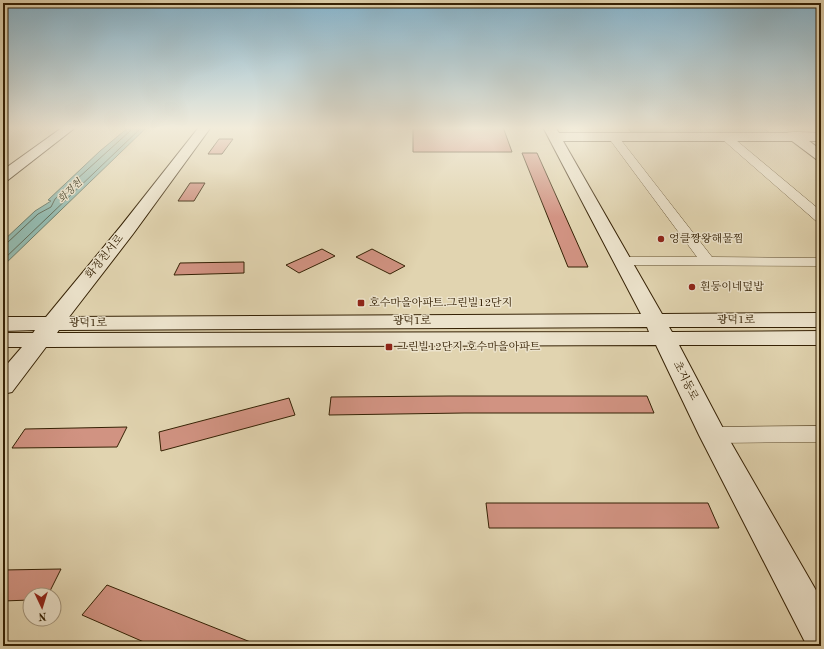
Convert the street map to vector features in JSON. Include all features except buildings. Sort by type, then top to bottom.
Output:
[{"type":"street","points":[[3,177],[29,157]]},
{"type":"street","name":"화정천서로","points":[[3,386],[127,230],[182,157]]},
{"type":"street","name":"초지동로","points":[[566,157],[821,635]]},
{"type":"street","points":[[629,157],[707,261]]},
{"type":"street","points":[[750,157],[821,218]]},
{"type":"street","points":[[622,261],[821,262]]},
{"type":"street","name":"광덕1로","points":[[3,340],[38,341],[659,330],[821,320]]},
{"type":"street","name":"광덕1로","points":[[3,324],[53,323],[659,330],[821,338]]},
{"type":"street","points":[[713,435],[821,434]]},
{"type":"water","name":"화정천","points":[[93,157],[116,157],[3,266],[3,241],[35,211],[51,201],[48,200]]},
{"type":"place","name":"엉클짱왕해물찜","points":[[661,239]]},
{"type":"place","name":"흰둥이네덮밥","points":[[692,287]]},
{"type":"place","name":"호수마을아파트.그린빌12단지","points":[[361,303]]},
{"type":"place","name":"그린빌12단지.호수마을아파트","points":[[389,347]]}]
